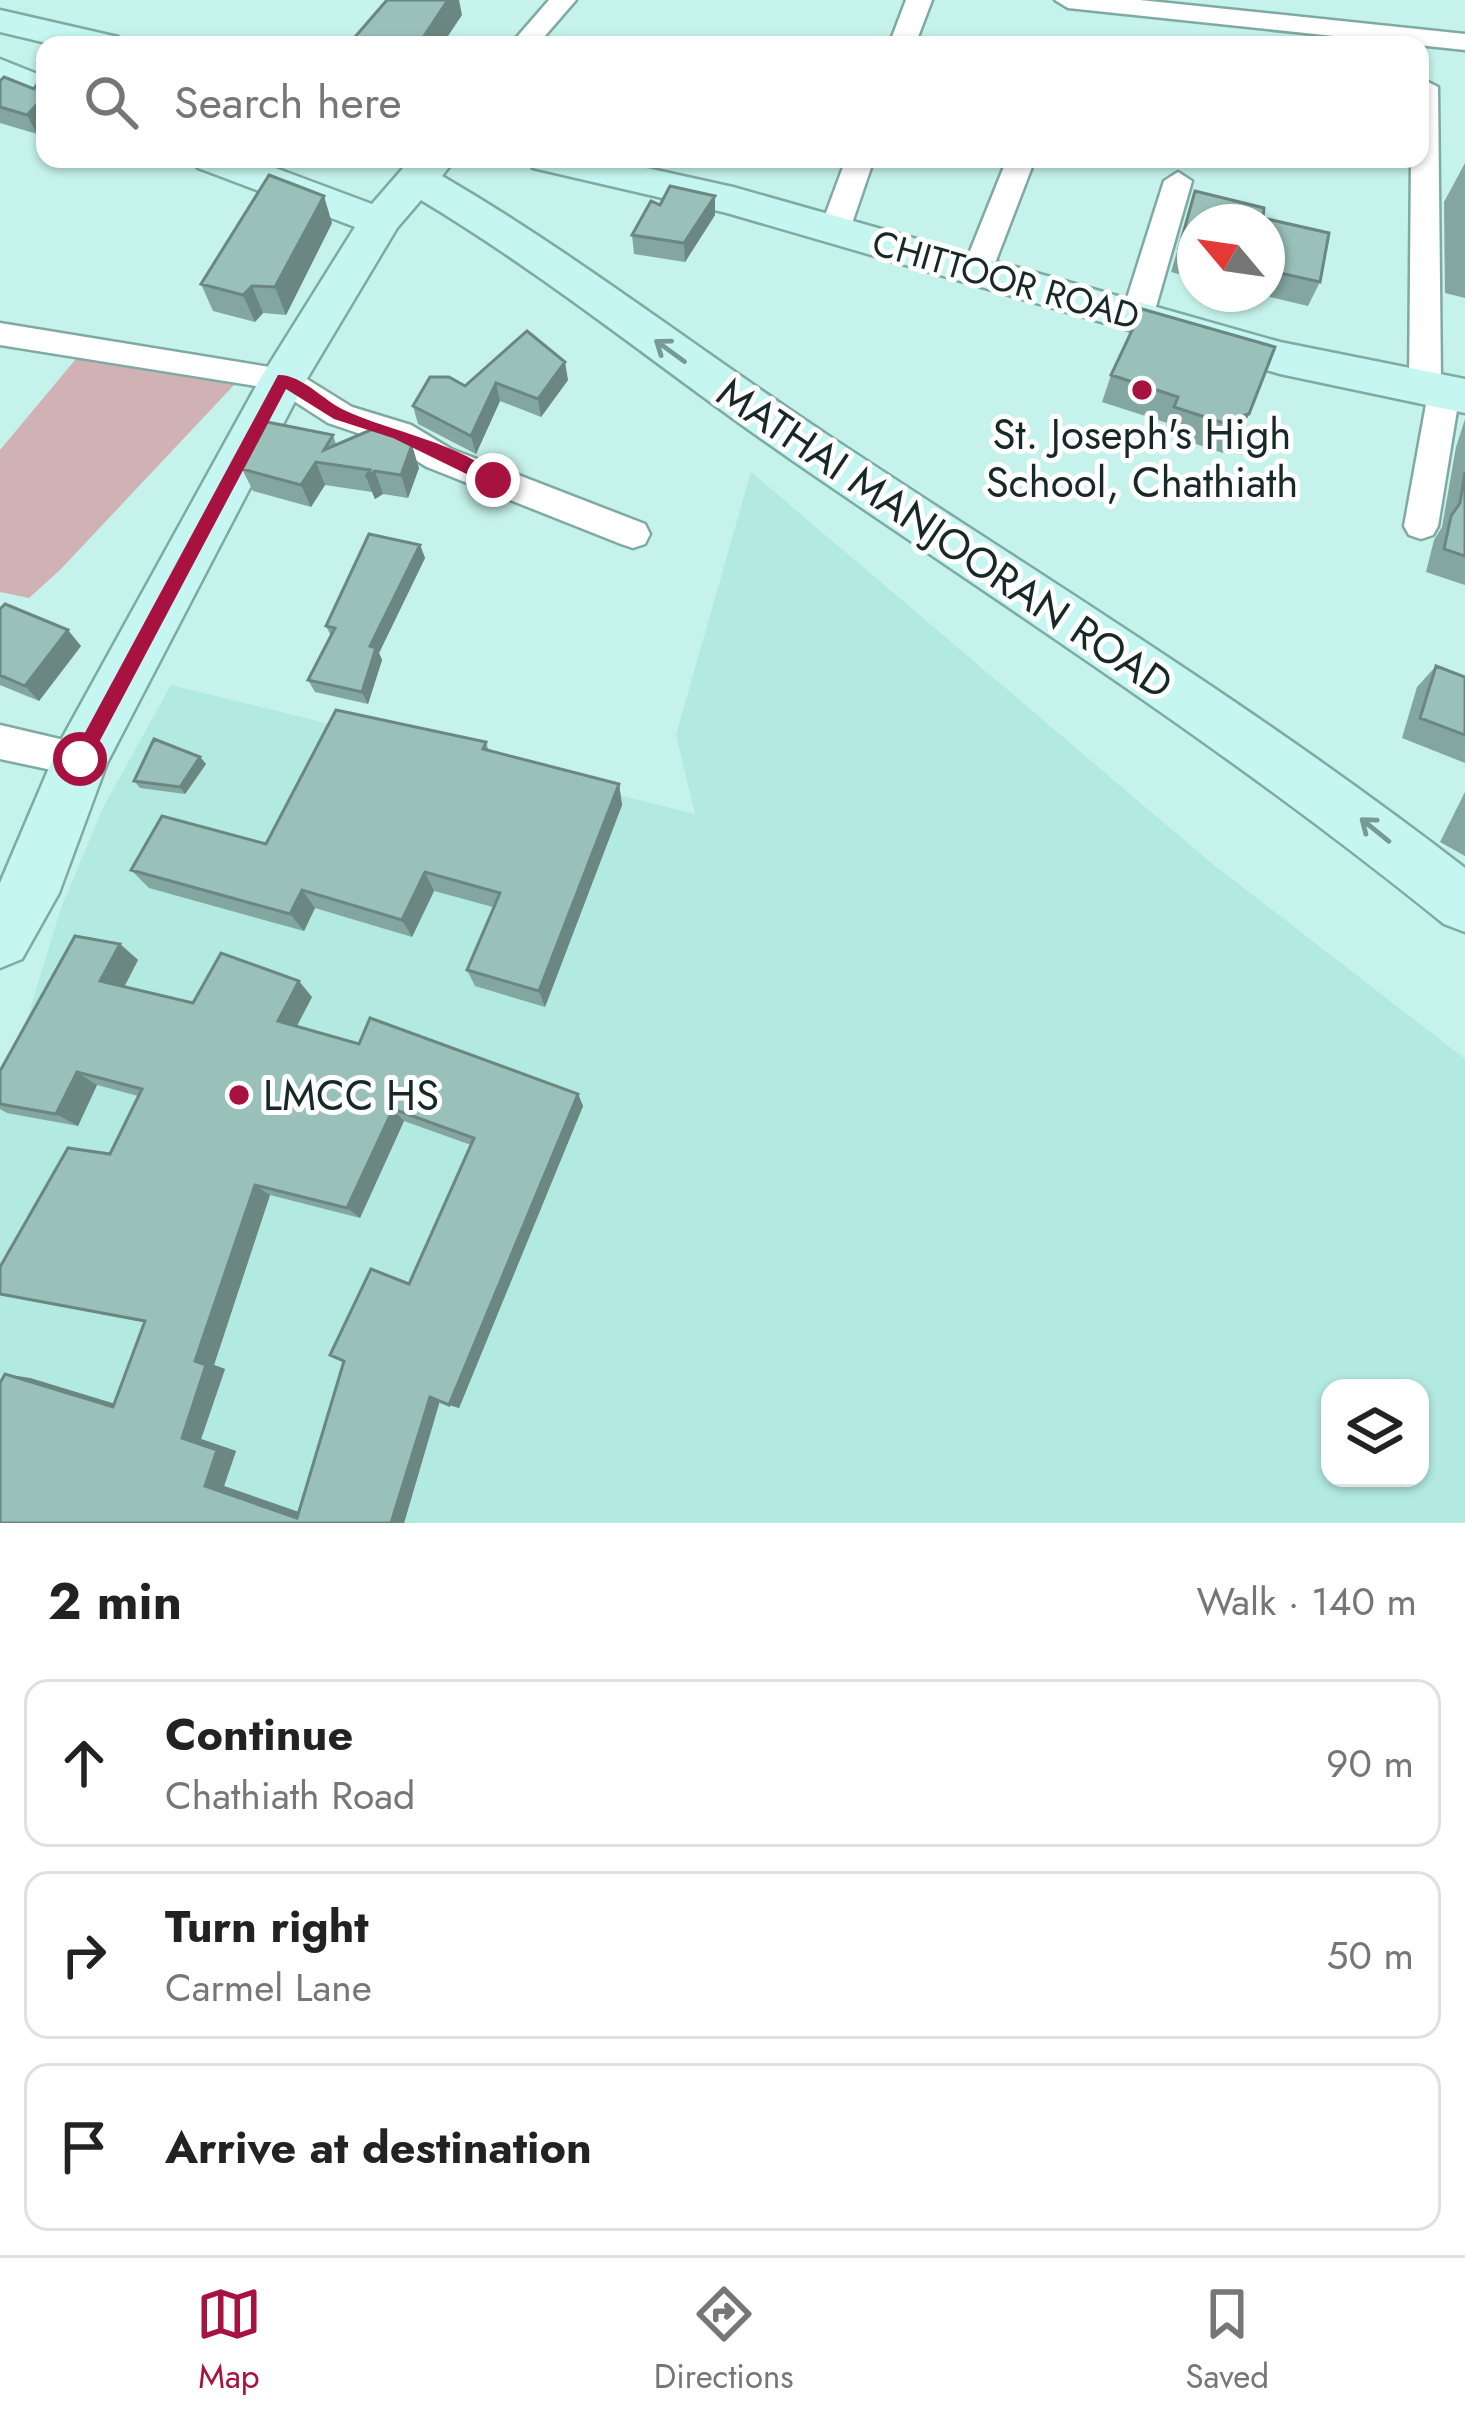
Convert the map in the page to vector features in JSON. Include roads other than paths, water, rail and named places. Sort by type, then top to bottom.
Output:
[{"type":"main road","points":[[0,21],[65,36]]},
{"type":"main road","points":[[0,71],[36,88]]},
{"type":"main road","points":[[236,168],[339,209],[381,220]]},
{"type":"main road","name":"CHITTOOR ROAD","points":[[584,168],[835,230],[1280,358],[1445,392]]},
{"type":"main road","points":[[0,939],[38,874],[80,759],[283,380],[381,220],[426,170]]},
{"type":"main road","name":"MATHAI MANJOORAN ROAD","points":[[426,170],[722,388],[1353,812],[1465,904]]},
{"type":"street","points":[[532,36],[563,0]]},
{"type":"street","points":[[905,36],[919,0]]},
{"type":"street","points":[[1068,0],[1312,34]]},
{"type":"street","points":[[1429,43],[1465,42]]},
{"type":"street","points":[[835,230],[857,168]]},
{"type":"street","points":[[977,271],[1018,168]]},
{"type":"street","points":[[1421,526],[1445,392],[1428,168]]},
{"type":"street","points":[[1137,317],[1178,182]]},
{"type":"street","points":[[0,334],[283,380],[340,415],[399,434],[440,458],[633,534]]},
{"type":"street","points":[[0,742],[80,759]]},
{"type":"place","name":"St. Joseph's High School, Chathiath","points":[[1142,390]]},
{"type":"place","name":"LMCC HS","points":[[239,1095]]}]
